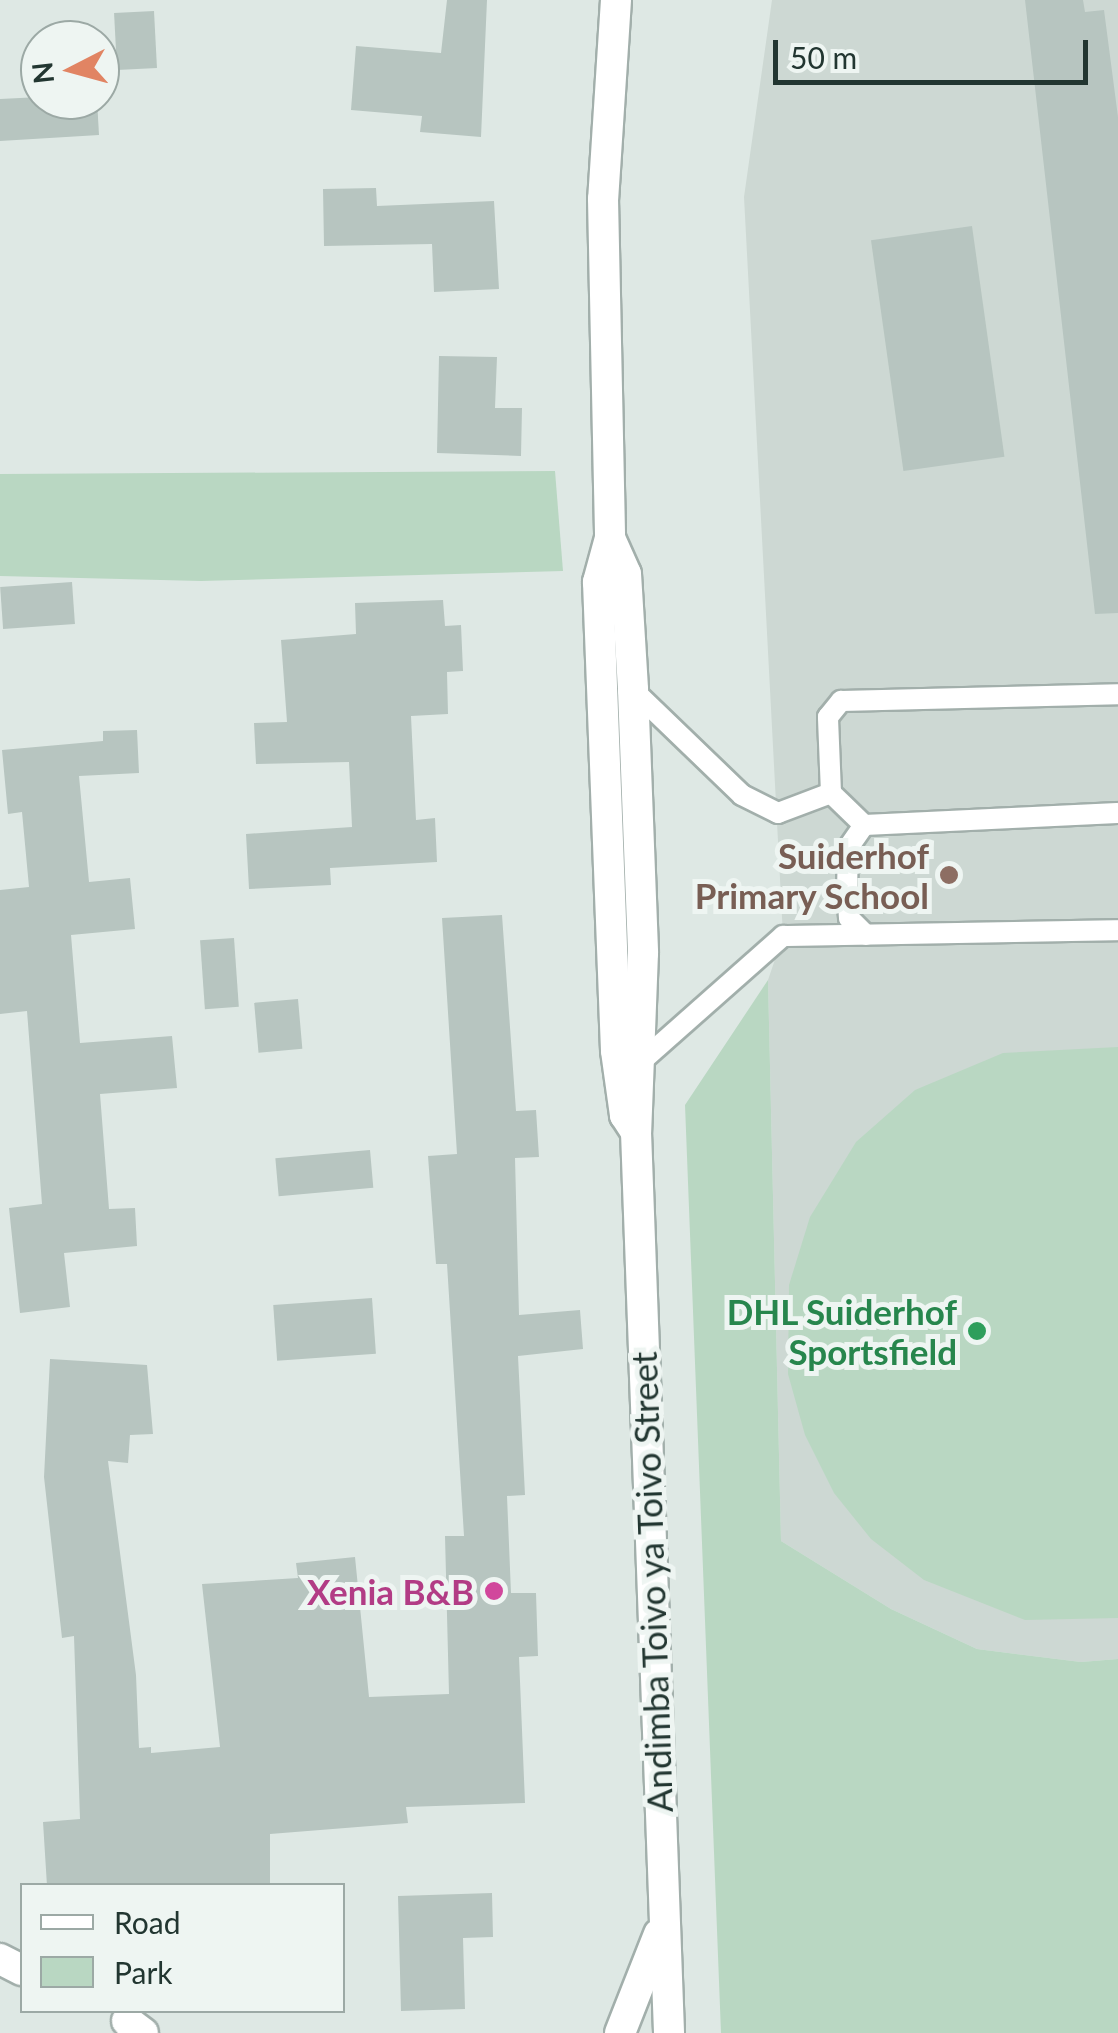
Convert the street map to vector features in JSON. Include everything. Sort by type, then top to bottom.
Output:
[{"type":"street","name":"Andimba Toivo ya Toivo Street","points":[[616,0],[602,199],[610,538],[598,582],[619,1086],[636,1132]]},
{"type":"street","name":"Andimba Toivo ya Toivo Street","points":[[610,538],[626,574],[633,690],[644,1059],[636,1132],[669,2033]]},
{"type":"street","points":[[620,2033],[665,1920]]},
{"type":"lane","points":[[633,690],[715,774],[778,813],[832,793]]},
{"type":"lane","points":[[1118,694],[841,701],[828,717],[832,793],[864,824],[1118,813]]},
{"type":"lane","points":[[864,824],[848,848],[846,890],[850,918],[866,936]]},
{"type":"lane","points":[[644,1059],[783,936],[1118,930]]},
{"type":"shaded area","name":"Suiderhof Primary School","points":[[772,0],[1118,0],[1118,1659],[1081,1662],[977,1649],[891,1609],[781,1541],[768,980],[783,936],[744,197]]},
{"type":"green space","points":[[555,471],[563,571],[201,581],[0,576],[0,474]]},
{"type":"green space","points":[[768,980],[781,1541],[891,1609],[977,1649],[1081,1662],[1118,1659],[1118,2033],[721,2033],[685,1105]]},
{"type":"green space","name":"DHL Suiderhof Sportsfield","points":[[1118,1047],[1118,1618],[1025,1620],[924,1580],[871,1539],[834,1493],[805,1435],[788,1374],[789,1285],[810,1217],[856,1142],[915,1090],[1003,1053]]},
{"type":"building","points":[[447,0],[487,0],[481,137],[420,132],[422,116],[351,110],[356,46],[441,53]]},
{"type":"building","points":[[1025,0],[1083,0],[1085,12],[1104,10],[1118,117],[1118,613],[1095,614]]},
{"type":"building","points":[[154,11],[157,68],[120,70],[120,20],[114,20],[114,13]]},
{"type":"building","points":[[20,98],[20,120],[98,120],[99,135],[0,141],[0,99]]},
{"type":"building","points":[[376,188],[377,206],[494,201],[499,289],[434,292],[432,244],[324,246],[323,189]]},
{"type":"building","points":[[972,226],[1004,457],[903,471],[871,240]]},
{"type":"building","points":[[439,356],[497,357],[495,408],[522,408],[521,456],[437,453]]},
{"type":"building","points":[[72,582],[75,624],[3,629],[0,587]]},
{"type":"building","points":[[443,600],[445,626],[461,625],[463,671],[447,672],[448,714],[411,716],[416,820],[435,818],[437,862],[330,868],[331,885],[249,889],[246,834],[352,827],[349,762],[256,764],[254,723],[287,722],[281,640],[356,634],[355,603]]},
{"type":"building","points":[[137,730],[139,773],[79,776],[89,882],[130,878],[135,929],[71,935],[80,1043],[172,1036],[177,1088],[100,1094],[109,1209],[135,1208],[137,1246],[64,1253],[70,1307],[20,1313],[9,1208],[42,1204],[27,1011],[0,1014],[0,890],[29,887],[22,812],[8,814],[2,750],[103,741],[103,731]]},
{"type":"building","points":[[502,915],[516,1111],[536,1110],[539,1157],[515,1158],[519,1315],[580,1310],[583,1349],[518,1356],[525,1495],[507,1496],[511,1593],[536,1593],[538,1656],[519,1657],[525,1803],[406,1807],[408,1823],[270,1834],[270,1883],[47,1883],[43,1822],[80,1819],[74,1636],[62,1638],[44,1477],[50,1359],[147,1365],[153,1434],[130,1435],[128,1463],[108,1461],[136,1675],[139,1748],[151,1747],[151,1753],[220,1747],[202,1584],[298,1578],[296,1563],[355,1557],[369,1697],[449,1694],[445,1536],[464,1536],[447,1264],[436,1264],[428,1156],[457,1154],[442,918]]},
{"type":"building","points":[[234,938],[239,1007],[205,1009],[200,940]]},
{"type":"building","points":[[298,999],[302,1049],[259,1053],[254,1003]]},
{"type":"building","points":[[370,1150],[373,1188],[279,1196],[275,1158]]},
{"type":"building","points":[[372,1298],[376,1354],[277,1361],[273,1305]]},
{"type":"building","points":[[492,1893],[493,1937],[463,1938],[465,2009],[401,2011],[398,1896]]},
{"type":"place","name":"Suiderhof Primary School","points":[[949,875]]},
{"type":"place","name":"DHL Suiderhof Sportsfield","points":[[977,1331]]},
{"type":"place","name":"Xenia B&B","points":[[494,1591]]}]
